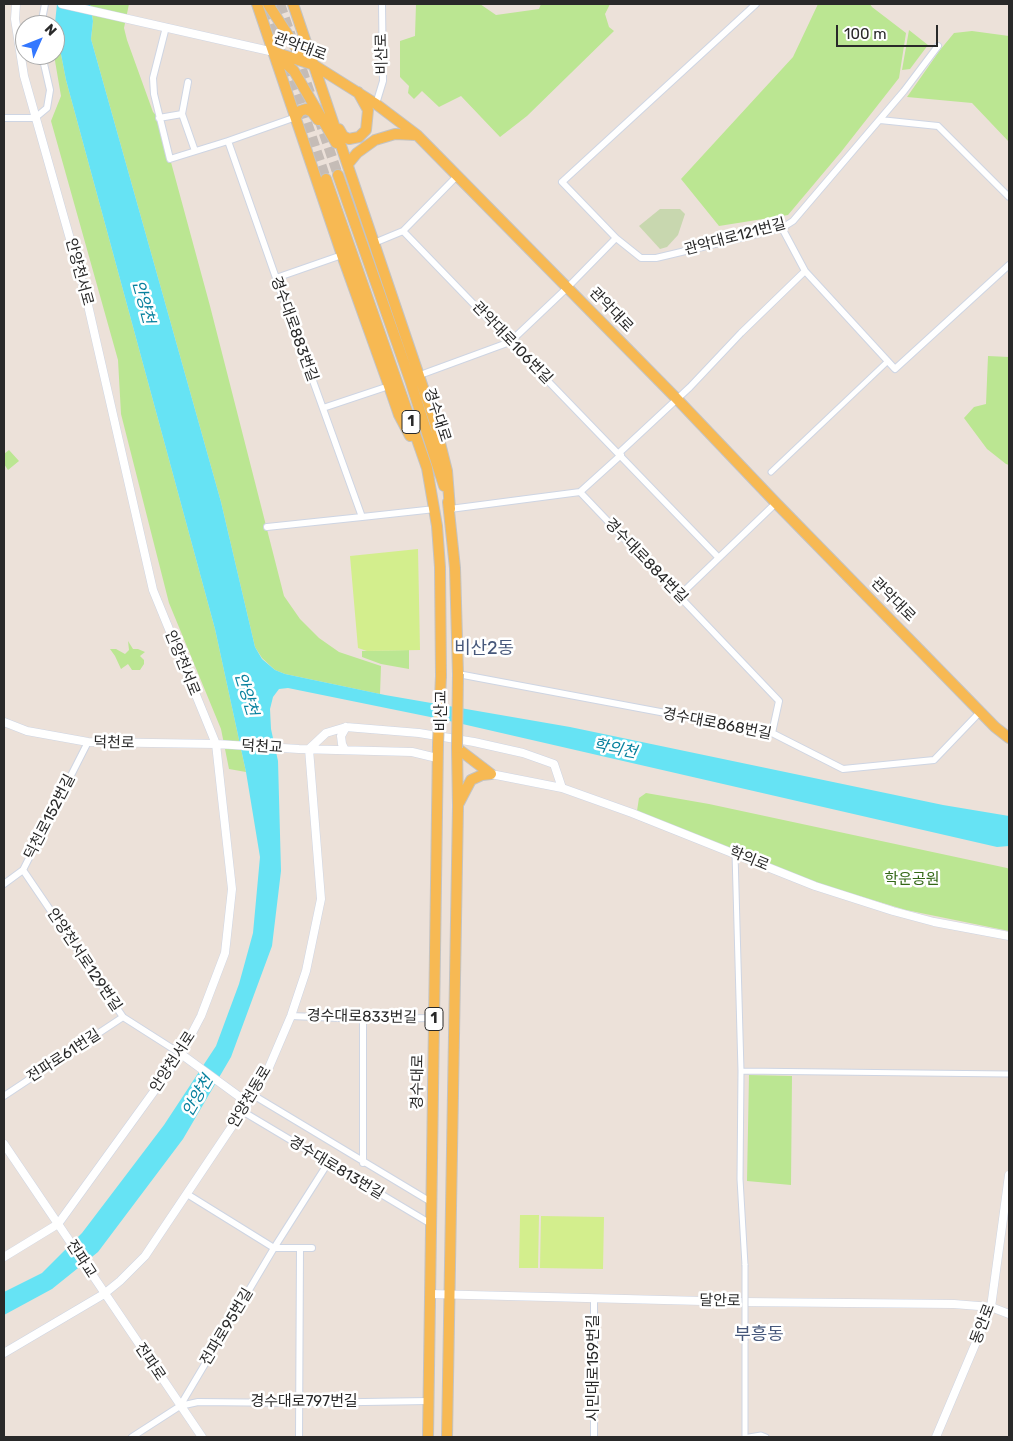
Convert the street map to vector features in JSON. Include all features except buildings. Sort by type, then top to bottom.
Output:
[{"type":"main road","points":[[257,4],[342,255],[389,386],[400,415],[427,468]]},
{"type":"main road","points":[[268,4],[297,49],[314,64]]},
{"type":"main road","points":[[293,4],[314,64],[331,125],[348,164],[435,423],[447,471],[450,509]]},
{"type":"main road","points":[[274,52],[294,71],[331,125],[349,139],[359,137],[366,130],[368,110],[358,91]]},
{"type":"main road","name":"관악대로","points":[[274,52],[314,64],[358,91],[417,135],[568,287],[776,503],[1009,738]]},
{"type":"main road","points":[[296,117],[300,111],[306,109],[312,112],[319,121],[331,125]]},
{"type":"main road","points":[[348,164],[357,153],[375,140],[395,134],[417,135]]},
{"type":"main road","name":"경수대로","points":[[338,175],[410,380],[450,509],[455,568],[458,674]]},
{"type":"main road","name":"경수대로","points":[[326,179],[427,468],[435,509],[440,568],[440,676]]},
{"type":"main road","name":"비산교","points":[[457,748],[458,674]]},
{"type":"main road","name":"비산교","points":[[438,744],[440,676]]},
{"type":"main road","name":"경수대로","points":[[429,1437],[438,744]]},
{"type":"main road","points":[[457,748],[491,774]]},
{"type":"main road","name":"1","points":[[446,1437],[458,806],[457,748]]},
{"type":"main road","points":[[458,806],[471,780],[482,775],[491,774]]},
{"type":"street","name":"안양천서로","points":[[4,1257],[60,1227],[181,1054],[202,1016],[225,953],[232,889],[216,744],[153,590],[85,292],[24,76],[15,19],[16,4]]},
{"type":"street","name":"관악대로","points":[[62,4],[274,52]]},
{"type":"street","name":"비산로","points":[[376,104],[383,81],[382,4]]},
{"type":"street","name":"관악대로121번길","points":[[756,4],[562,182],[616,238],[641,258],[656,258],[782,228],[793,221],[880,120],[938,46]]},
{"type":"street","points":[[166,27],[153,78],[159,118],[170,159],[296,117]]},
{"type":"street","points":[[4,118],[35,118],[46,108],[50,90],[44,65]]},
{"type":"street","points":[[188,82],[182,114],[194,151]]},
{"type":"street","points":[[159,118],[182,114]]},
{"type":"street","points":[[880,120],[938,126],[1009,198]]},
{"type":"street","name":"경수대로883번길","points":[[228,141],[362,517]]},
{"type":"street","points":[[374,243],[403,231],[457,176]]},
{"type":"street","points":[[782,228],[805,271],[895,369],[1009,265]]},
{"type":"street","name":"관악대로106번길","points":[[403,231],[718,557]]},
{"type":"street","points":[[420,375],[510,342],[616,238]]},
{"type":"street","points":[[276,278],[342,255]]},
{"type":"street","points":[[450,509],[580,492],[676,398],[690,387],[741,333],[805,271]]},
{"type":"street","points":[[771,472],[888,361]]},
{"type":"street","points":[[323,408],[389,386]]},
{"type":"street","name":"경수대로884번길","points":[[580,492],[779,701],[772,733]]},
{"type":"street","points":[[679,596],[776,503]]},
{"type":"street","points":[[267,527],[435,509]]},
{"type":"street","name":"경수대로868번길","points":[[458,674],[772,733],[843,769],[934,760],[981,711]]},
{"type":"street","name":"덕천로","points":[[4,722],[27,731],[88,742],[216,744],[226,746]]},
{"type":"street","points":[[345,750],[341,736],[346,727]]},
{"type":"street","points":[[309,749],[326,733],[346,727],[419,733],[523,753],[554,764],[562,788]]},
{"type":"street","name":"덕천로152번길","points":[[4,884],[24,870],[88,742]]},
{"type":"street","name":"덕천교","points":[[226,746],[309,749]]},
{"type":"street","points":[[309,749],[412,752],[437,758]]},
{"type":"street","name":"안양천동로","points":[[4,1353],[104,1294],[120,1282],[145,1256],[267,1072],[291,1016],[306,971],[320,899],[309,749]]},
{"type":"street","name":"학의로","points":[[491,774],[562,788],[735,852],[815,886],[893,911],[934,922],[1009,936]]},
{"type":"street","points":[[735,852],[741,1071],[740,1179],[745,1265],[747,1437],[761,1435],[766,1437]]},
{"type":"street","name":"안양천서로129번길","points":[[24,870],[124,1017],[181,1054]]},
{"type":"street","name":"경수대로833번길","points":[[291,1016],[363,1019],[434,1018]]},
{"type":"street","name":"전파로61번길","points":[[4,1096],[124,1017]]},
{"type":"street","name":"경수대로813번길","points":[[363,1019],[363,1162]]},
{"type":"street","points":[[181,1054],[248,1102]]},
{"type":"street","points":[[741,1071],[1009,1074]]},
{"type":"street","name":"경수대로813번길","points":[[253,1095],[431,1202]]},
{"type":"street","name":"경수대로813번길","points":[[242,1111],[431,1224]]},
{"type":"street","points":[[4,1144],[60,1227]]},
{"type":"street","name":"전파로95번길","points":[[180,1406],[274,1248],[328,1163]]},
{"type":"street","name":"동안로","points":[[936,1437],[991,1307],[1009,1175]]},
{"type":"street","points":[[187,1194],[274,1248],[312,1248]]},
{"type":"street","name":"전파교","points":[[60,1227],[99,1287]]},
{"type":"street","points":[[299,1437],[300,1248]]},
{"type":"street","name":"전파로","points":[[99,1287],[202,1437]]},
{"type":"street","name":"달안로","points":[[430,1294],[954,1304],[991,1307],[1009,1314]]},
{"type":"street","name":"시민대로159번길","points":[[594,1298],[594,1437]]},
{"type":"street","name":"경수대로797번길","points":[[180,1406],[198,1402],[429,1401]]},
{"type":"street","points":[[132,1437],[180,1406]]},
{"type":"green space","points":[[90,4],[129,4],[124,28],[127,40],[153,112],[159,118],[210,306],[284,596],[300,619],[319,638],[339,652],[381,666],[380,694],[285,674],[275,670],[262,658],[255,647],[221,502],[91,39],[93,21]]},
{"type":"green space","points":[[416,4],[480,4],[496,15],[539,9],[541,4],[610,4],[605,14],[609,27],[614,31],[527,116],[500,137],[461,96],[439,107],[422,91],[414,99],[408,93],[409,86],[400,77],[400,41],[415,36]]},
{"type":"green space","points":[[818,4],[870,4],[906,33],[899,78],[841,152],[788,215],[719,226],[681,179],[793,57]]},
{"type":"green space","points":[[909,30],[928,45],[910,69],[902,70]]},
{"type":"green space","points":[[972,31],[1009,36],[1009,142],[972,103],[907,97],[954,33]]},
{"type":"green space","points":[[56,65],[63,65],[215,629],[246,772],[229,769],[221,729],[169,603],[121,414],[118,360],[51,121],[61,96]]},
{"type":"green space","points":[[660,209],[680,209],[685,214],[678,235],[667,247],[660,249],[639,226]]},
{"type":"green space","points":[[988,356],[1009,357],[1009,465],[987,449],[964,418],[974,407],[986,404]]},
{"type":"green space","points":[[9,450],[19,461],[8,470],[4,464],[4,454]]},
{"type":"green space","points":[[418,549],[420,650],[367,651],[358,648],[350,556]]},
{"type":"green space","points":[[128,641],[133,649],[145,652],[140,656],[144,660],[144,664],[140,670],[132,670],[128,664],[121,669],[110,649],[116,649],[125,654],[129,650]]},
{"type":"green space","points":[[409,650],[409,669],[381,664],[362,657],[362,651]]},
{"type":"green space","name":"학운공원","points":[[646,793],[709,804],[1007,868],[1009,869],[1009,931],[906,910],[816,883],[637,811],[639,798]]},
{"type":"green space","points":[[749,1075],[792,1076],[791,1185],[747,1181]]},
{"type":"green space","points":[[520,1215],[539,1215],[538,1268],[519,1268]]},
{"type":"green space","points":[[541,1216],[604,1217],[603,1269],[540,1268]]},
{"type":"water","points":[[57,4],[90,4],[93,21],[91,39],[221,502],[255,647],[262,659],[275,670],[285,674],[385,695],[570,727],[943,805],[1009,816],[1009,846],[997,847],[445,720],[288,688],[279,689],[273,697],[270,709],[271,729],[278,761],[281,871],[272,946],[231,1057],[183,1139],[98,1252],[52,1289],[4,1315],[4,1292],[42,1273],[82,1233],[164,1125],[216,1046],[239,984],[253,933],[260,857],[246,772],[215,629],[66,80],[63,65],[65,65],[65,15],[56,15]]},
{"type":"tunnel","points":[[280,4],[291,36]]},
{"type":"tunnel","points":[[269,9],[326,179]]},
{"type":"tunnel","points":[[297,55],[311,96]]},
{"type":"tunnel","points":[[319,119],[338,175]]},
{"type":"district","name":"비산2동","points":[[484,649]]},
{"type":"district","name":"부흥동","points":[[759,1335]]},
{"type":"water label","name":"안양천","points":[[143,302]]},
{"type":"water label","name":"안양천","points":[[246,694]]},
{"type":"water label","name":"학의천","points":[[615,749]]},
{"type":"water label","name":"안양천","points":[[198,1096]]}]
